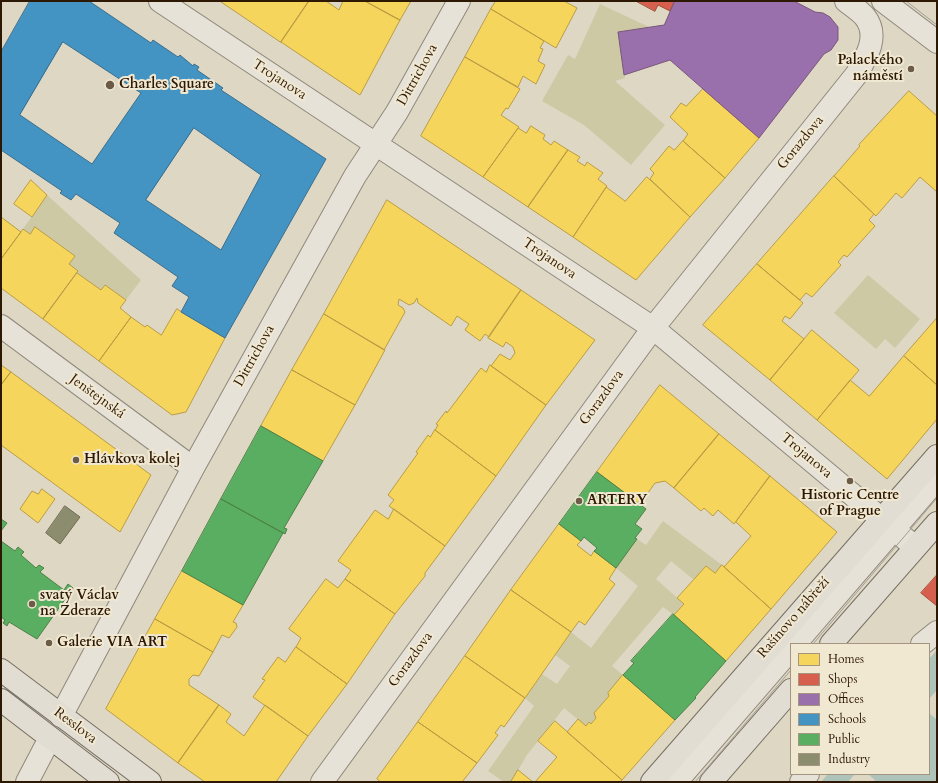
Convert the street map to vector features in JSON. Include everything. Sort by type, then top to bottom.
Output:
[{"type":"main road","name":"Rašínovo nábřeží","points":[[652,782],[888,524],[937,456]]},
{"type":"main road","points":[[832,643],[937,523]]},
{"type":"main road","name":"Resslova","points":[[1,670],[150,782]]},
{"type":"main road","points":[[711,782],[790,691]]},
{"type":"main road","name":"Resslova","points":[[1,700],[108,782]]},
{"type":"street","name":"Trojanova","points":[[160,1],[652,328],[915,547]]},
{"type":"street","name":"Dittrichova","points":[[61,716],[193,468],[355,176],[397,112],[459,1]]},
{"type":"street","name":"Gorazdova","points":[[322,782],[652,328],[856,75],[869,54],[872,33],[865,17],[846,1]]},
{"type":"street","points":[[883,1],[937,42]]},
{"type":"street","name":"Jenštejnská","points":[[1,326],[193,468]]},
{"type":"street","points":[[797,643],[888,524],[937,479]]},
{"type":"street","points":[[923,643],[937,632]]},
{"type":"street","points":[[676,782],[790,650]]},
{"type":"street","points":[[27,782],[50,738]]},
{"type":"shaded area","points":[[600,4],[649,27],[618,32],[625,78],[615,81],[665,125],[631,165],[584,125],[542,101],[568,55],[575,59]]},
{"type":"shaded area","points":[[47,195],[141,280],[126,300],[105,285],[101,290],[77,273],[78,271],[69,264],[75,256],[35,227],[30,234],[23,229]]},
{"type":"shaded area","points":[[868,275],[920,319],[895,348],[885,339],[876,349],[834,313]]},
{"type":"shaded area","points":[[663,521],[722,565],[715,573],[706,566],[694,580],[671,561],[656,579],[684,604],[674,615],[663,607],[612,666],[623,675],[608,693],[609,696],[594,713],[596,718],[591,724],[589,722],[586,726],[564,708],[527,755],[511,782],[504,782],[488,771],[534,706],[525,698],[542,674],[557,684],[570,666],[555,655],[571,632],[591,648],[638,586],[616,568],[637,539],[646,545]]},
{"type":"shaded area","points":[[937,650],[937,782],[821,782],[827,775],[930,775],[930,658]]},
{"type":"pier","points":[[937,690],[937,720],[930,714],[930,698]]},
{"type":"pier","points":[[854,775],[869,775],[875,780],[873,782],[848,782]]},
{"type":"building: Homes","points":[[220,1],[309,1],[281,42]]},
{"type":"building: Homes","points":[[309,1],[326,1],[339,10],[343,1],[365,1],[400,20],[360,95],[281,42]]},
{"type":"building: Homes","points":[[365,1],[411,1],[400,20]]},
{"type":"building: Homes","points":[[496,1],[564,1],[577,8],[556,48],[491,9]]},
{"type":"building: Homes","points":[[491,9],[544,41],[540,48],[543,49],[538,61],[545,65],[536,84],[523,76],[518,87],[465,57]]},
{"type":"building: Homes","points":[[465,57],[520,89],[508,109],[506,108],[501,115],[519,127],[483,177],[421,136]]},
{"type":"building: Homes","points":[[703,89],[759,138],[725,178],[683,141],[688,134],[670,117],[681,103],[686,106]]},
{"type":"building: Homes","points":[[909,91],[937,116],[937,192],[920,177],[902,198],[896,193],[876,216],[834,176],[860,146],[859,145]]},
{"type":"building: Homes","points":[[531,126],[545,135],[543,139],[551,145],[554,141],[568,150],[528,207],[483,177],[518,128],[526,133]]},
{"type":"building: Homes","points":[[683,141],[725,178],[690,217],[650,179],[654,173],[650,169],[669,146],[674,150]]},
{"type":"building: Homes","points":[[568,150],[580,157],[577,161],[585,166],[587,162],[603,173],[598,179],[607,186],[573,237],[528,207]]},
{"type":"building: Homes","points":[[834,176],[874,214],[869,220],[875,226],[847,257],[844,255],[838,262],[841,265],[812,297],[806,293],[800,300],[757,264]]},
{"type":"building: Homes","points":[[647,177],[690,217],[636,280],[573,237],[606,187],[625,201]]},
{"type":"building: Homes","points":[[31,180],[47,195],[32,217],[14,204]]},
{"type":"building: Homes","points":[[387,200],[521,290],[489,337],[485,334],[480,341],[465,330],[469,324],[457,316],[451,326],[418,303],[417,298],[414,303],[409,305],[399,299],[398,305],[403,308],[405,312],[384,350],[324,314]]},
{"type":"building: Homes","points":[[1,217],[21,232],[1,259]]},
{"type":"building: Homes","points":[[35,227],[75,256],[69,264],[78,271],[43,319],[1,288],[1,259],[23,229],[30,234]]},
{"type":"building: Homes","points":[[757,264],[803,303],[790,319],[785,316],[782,321],[804,339],[770,380],[703,325]]},
{"type":"building: Homes","points":[[77,273],[101,290],[105,285],[126,300],[120,308],[131,317],[99,361],[43,319]]},
{"type":"building: Homes","points":[[521,290],[595,340],[546,405],[491,366],[500,354],[510,360],[515,353],[513,347],[506,342],[503,347],[488,338]]},
{"type":"building: Homes","points":[[177,309],[225,338],[186,412],[172,415],[99,361],[131,317],[145,327],[147,325],[161,335]]},
{"type":"building: Homes","points":[[324,314],[385,350],[355,405],[292,370]]},
{"type":"building: Homes","points":[[937,318],[937,385],[904,356]]},
{"type":"building: Homes","points":[[812,330],[859,370],[817,420],[770,380]]},
{"type":"building: Homes","points":[[904,356],[937,385],[937,419],[887,479],[817,420],[850,380],[869,396]]},
{"type":"building: Homes","points":[[1,365],[11,372],[1,385]]},
{"type":"building: Homes","points":[[490,365],[546,405],[496,476],[435,430],[438,425],[436,424],[446,411],[447,413],[481,368],[486,372]]},
{"type":"building: Homes","points":[[292,370],[355,405],[323,461],[261,426]]},
{"type":"building: Homes","name":"Hlávkova kolej","points":[[11,372],[151,475],[120,532],[1,445],[1,385]]},
{"type":"building: Homes","points":[[660,385],[719,434],[674,488],[665,481],[655,483],[640,504],[597,472]]},
{"type":"building: Homes","points":[[435,430],[496,476],[445,546],[389,506],[394,500],[388,495],[418,453],[416,452],[428,435],[430,437]]},
{"type":"building: Homes","points":[[719,434],[770,476],[734,524],[718,510],[713,516],[704,508],[701,511],[674,488]]},
{"type":"building: Homes","points":[[770,476],[837,532],[771,609],[724,567],[751,536],[736,522]]},
{"type":"building: Homes","points":[[42,489],[55,499],[38,523],[20,509],[32,491],[38,494]]},
{"type":"building: Homes","points":[[394,509],[445,546],[425,573],[425,576],[395,614],[345,579],[351,570],[338,561],[375,510],[388,519]]},
{"type":"building: Homes","points":[[559,524],[581,541],[577,545],[591,556],[594,551],[616,568],[609,579],[615,584],[585,625],[579,621],[571,632],[511,590]]},
{"type":"building: Homes","points":[[722,565],[771,609],[726,661],[674,615],[684,604],[677,598],[706,566],[715,573]]},
{"type":"building: Homes","points":[[182,571],[243,605],[233,622],[236,623],[237,627],[229,638],[222,635],[213,652],[155,619]]},
{"type":"building: Homes","points":[[326,579],[338,588],[345,579],[395,614],[347,684],[296,647],[301,638],[289,629]]},
{"type":"building: Homes","points":[[511,590],[571,632],[525,698],[465,656]]},
{"type":"building: Homes","points":[[155,619],[213,652],[199,676],[193,675],[189,679],[189,685],[219,705],[178,763],[106,709]]},
{"type":"building: Homes","points":[[296,647],[347,684],[308,736],[253,697],[265,680],[262,679],[278,657],[285,662]]},
{"type":"building: Homes","points":[[465,656],[525,698],[504,727],[501,725],[495,733],[498,735],[477,763],[418,722]]},
{"type":"building: Homes","points":[[623,675],[675,720],[622,780],[567,732],[578,719],[586,726],[589,722],[591,724],[596,718],[594,713],[609,696],[608,693]]},
{"type":"building: Homes","points":[[219,705],[231,714],[226,722],[244,736],[265,705],[308,736],[276,782],[205,782],[178,763]]},
{"type":"building: Homes","points":[[555,721],[622,780],[620,782],[535,782],[557,757],[538,741]]},
{"type":"building: Homes","points":[[418,722],[477,763],[462,782],[381,782],[377,779]]},
{"type":"building: Homes","points":[[518,770],[533,782],[511,782]]},
{"type":"building: Shops","points":[[636,1],[675,1],[670,11],[658,5],[655,11]]},
{"type":"building: Shops","points":[[937,575],[937,606],[921,593]]},
{"type":"building: Offices","points":[[675,1],[794,1],[815,12],[823,13],[830,17],[838,27],[838,40],[831,50],[824,54],[759,138],[670,60],[624,75],[618,32],[664,25]]},
{"type":"building: Schools","points":[[30,1],[89,1],[151,43],[153,40],[178,57],[180,55],[193,66],[194,64],[199,67],[197,70],[223,88],[221,90],[326,159],[225,338],[181,312],[189,297],[172,286],[178,277],[114,233],[120,223],[76,194],[71,200],[60,193],[62,191],[1,150],[1,52]],"holes":[[[63,42],[141,93],[92,164],[20,115]],[[194,128],[261,175],[221,250],[146,200]]]},
{"type":"building: Public","points":[[261,426],[323,461],[284,528],[287,529],[285,534],[221,499]]},
{"type":"building: Public","name":"ARTERY","points":[[597,472],[646,509],[635,524],[642,529],[635,538],[637,539],[616,568],[594,551],[597,548],[584,537],[581,541],[559,524]]},
{"type":"building: Public","points":[[221,499],[283,533],[243,605],[182,571]]},
{"type":"building: Public","points":[[1,519],[7,523],[1,531]]},
{"type":"building: Public","name":"svatý Václav na Zderaze","points":[[1,541],[15,551],[18,547],[24,552],[21,555],[36,568],[39,565],[44,568],[40,572],[64,590],[68,584],[73,588],[37,639],[9,622],[7,626],[3,623],[5,620],[1,617]]},
{"type":"building: Public","points":[[673,614],[726,661],[695,697],[696,698],[675,720],[623,675],[634,663],[631,661]]},
{"type":"building: Industry","points":[[65,506],[80,517],[60,544],[46,533]]},
{"type":"tram line","points":[[906,1],[937,25]]},
{"type":"tram line","points":[[814,643],[937,498]]},
{"type":"tram line","points":[[695,782],[790,671]]},
{"type":"place","name":"Palackého náměstí","points":[[911,69]]},
{"type":"place","name":"Charles Square","points":[[110,85]]},
{"type":"place","name":"Hlávkova kolej","points":[[76,460]]},
{"type":"place","name":"Historic Centre of Prague","points":[[850,481]]},
{"type":"place","name":"ARTERY","points":[[579,501]]},
{"type":"place","name":"svatý Václav na Zderaze","points":[[32,604]]},
{"type":"place","name":"Galerie VIA ART","points":[[49,643]]}]
